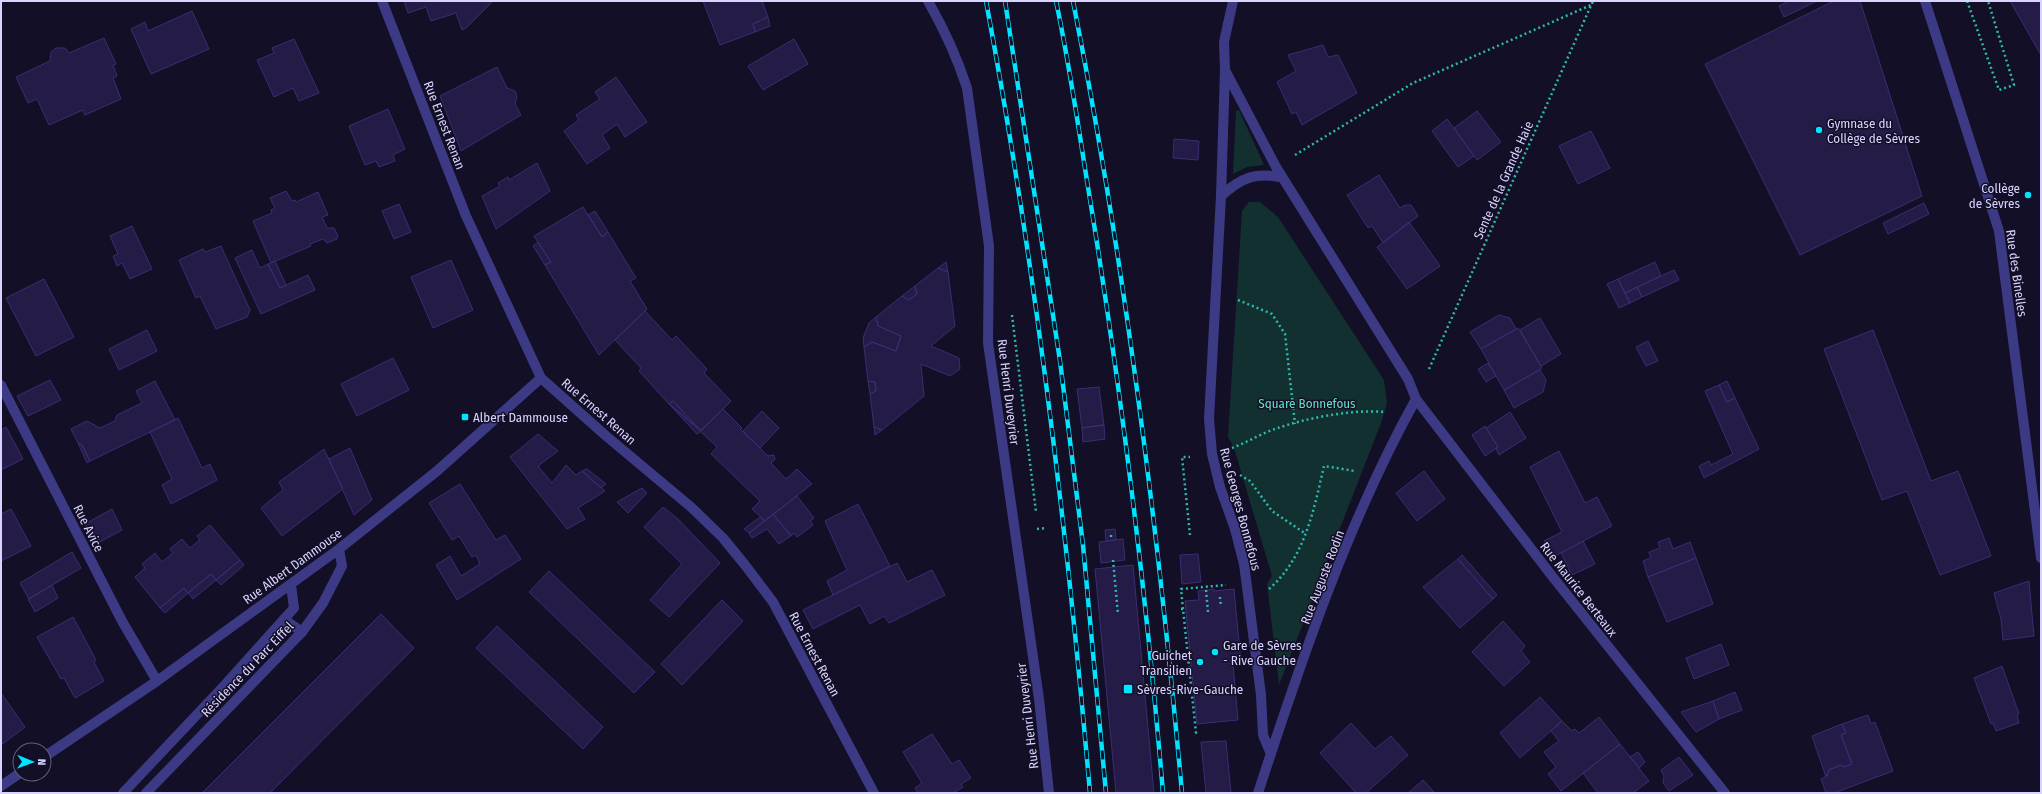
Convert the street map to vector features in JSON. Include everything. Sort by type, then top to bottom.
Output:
[{"type":"street","name":"Rue Ernest Renan","points":[[382,1],[466,216],[541,378],[605,435],[691,507],[723,538],[745,565],[773,602],[874,793]]},
{"type":"street","name":"Rue Henri Duveyrier","points":[[928,1],[960,64],[967,88],[989,246],[988,343],[1039,699],[1049,793]]},
{"type":"street","name":"Rue Georges Bonnefous","points":[[1233,1],[1224,42],[1225,70],[1221,196],[1209,419],[1212,454],[1220,487],[1235,529],[1242,557],[1261,695],[1263,735],[1271,754]]},
{"type":"street","name":"Rue des Binelles","points":[[1925,1],[1999,230],[2041,558]]},
{"type":"street","name":"Rue Georges Bonnefous","points":[[1225,70],[1276,166],[1408,379],[1416,399]]},
{"type":"street","points":[[1221,196],[1235,184],[1254,176],[1270,174],[1283,178]]},
{"type":"street","name":"Rue Albert Dammouse","points":[[52,752],[156,681],[248,614],[291,586],[437,471],[541,378]]},
{"type":"street","name":"Rue Avice","points":[[1,384],[122,621],[156,681]]},
{"type":"street","name":"Rue Auguste Rodin","points":[[1258,793],[1290,696],[1338,568],[1378,474],[1416,399]]},
{"type":"street","name":"Rue Maurice Berteaux","points":[[1416,399],[1552,576],[1725,793]]},
{"type":"street","name":"Résidence du Parc Eiffel","points":[[146,793],[302,632],[323,603],[342,566],[339,549]]},
{"type":"street","name":"Résidence du Parc Eiffel","points":[[123,793],[223,687],[294,608],[291,586]]},
{"type":"street","points":[[284,619],[302,632]]},
{"type":"street","points":[[1,786],[12,778]]},
{"type":"path","points":[[1967,1],[1999,90],[2014,85],[1988,1]]},
{"type":"path","name":"Sente de la Grande Haie","points":[[1276,166],[1413,83],[1592,3]]},
{"type":"path","name":"Sente de la Grande Haie","points":[[1432,363],[1592,3]]},
{"type":"path","points":[[1216,291],[1272,314],[1285,334],[1295,424]]},
{"type":"path","points":[[1012,314],[1037,518]]},
{"type":"path","points":[[1234,448],[1274,429],[1349,413],[1384,412]]},
{"type":"path","points":[[1182,457],[1190,535]]},
{"type":"path","points":[[1194,733],[1196,733],[1188,641],[1182,609],[1181,589],[1230,584],[1236,588],[1238,598],[1248,598],[1270,588],[1294,559],[1306,534],[1324,466],[1362,472]]},
{"type":"path","points":[[1234,471],[1250,482],[1272,511],[1306,534]]},
{"type":"path","points":[[1038,526],[1039,534]]},
{"type":"path","points":[[1111,535],[1111,540]]},
{"type":"path","points":[[1113,560],[1118,614]]},
{"type":"path","points":[[1206,590],[1208,612]]},
{"type":"path","points":[[1220,597],[1221,607]]},
{"type":"green space","points":[[1239,110],[1264,165],[1247,167],[1233,174],[1236,111]]},
{"type":"green space","name":"Square Bonnefous","points":[[1249,202],[1260,202],[1278,217],[1384,380],[1387,403],[1381,423],[1279,685],[1267,584],[1272,576],[1234,448],[1228,437],[1242,211]]},
{"type":"building","points":[[404,1],[493,1],[466,28],[462,30],[456,13],[431,21],[426,7],[408,13]]},
{"type":"building","points":[[703,1],[762,1],[768,17],[753,24],[755,32],[720,45]]},
{"type":"building","points":[[1789,1],[1817,1],[1784,17],[1779,6]]},
{"type":"building","name":"Gymnase du Collège de Sèvres","points":[[1834,1],[1860,1],[1922,196],[1800,255],[1705,64]]},
{"type":"building","points":[[2010,1],[2041,1],[2041,55]]},
{"type":"building","points":[[192,11],[209,49],[151,74],[131,29],[145,22],[148,31]]},
{"type":"building","points":[[768,17],[770,26],[755,32],[753,24]]},
{"type":"building","points":[[104,38],[116,64],[113,65],[117,76],[113,78],[121,99],[85,115],[83,110],[49,125],[37,99],[28,103],[16,77],[50,61],[51,52],[56,48],[65,48],[69,53]]},
{"type":"building","points":[[294,39],[319,93],[299,101],[293,88],[274,97],[257,60],[274,53],[272,48]]},
{"type":"building","points":[[794,39],[808,64],[763,90],[748,66]]},
{"type":"building","points":[[1323,45],[1328,57],[1338,55],[1357,93],[1302,125],[1296,112],[1292,114],[1277,82],[1296,71],[1288,55]]},
{"type":"building","points":[[497,67],[507,88],[515,91],[517,97],[515,104],[521,115],[461,151],[440,96]]},
{"type":"building","points":[[616,77],[647,122],[625,137],[617,124],[602,135],[610,148],[587,164],[564,131],[579,120],[576,115],[600,99],[595,92]]},
{"type":"building","points":[[388,109],[405,149],[393,155],[395,161],[379,167],[376,161],[365,165],[349,126]]},
{"type":"building","points":[[1477,111],[1501,142],[1477,160],[1454,128]]},
{"type":"building","points":[[1447,119],[1474,156],[1458,167],[1432,131]]},
{"type":"building","points":[[1591,131],[1610,168],[1578,184],[1559,146]]},
{"type":"building","points":[[1174,139],[1199,141],[1198,160],[1173,158]]},
{"type":"building","points":[[537,163],[550,191],[496,229],[482,196],[500,186],[498,183],[508,177],[509,180]]},
{"type":"building","points":[[1379,175],[1400,208],[1405,205],[1411,205],[1418,216],[1383,243],[1372,226],[1368,228],[1347,195]]},
{"type":"building","points":[[286,191],[292,201],[295,200],[296,202],[318,192],[328,215],[322,217],[327,228],[334,228],[338,236],[337,239],[327,243],[323,239],[310,244],[311,246],[271,263],[253,221],[272,213],[271,210],[275,208],[270,198]]},
{"type":"building","points":[[1924,203],[1929,214],[1888,234],[1883,223]]},
{"type":"building","points":[[399,204],[411,232],[394,239],[382,211]]},
{"type":"building","points":[[583,207],[602,237],[608,232],[636,278],[630,281],[647,309],[599,355],[545,265],[551,262],[534,236]]},
{"type":"building","points":[[595,211],[608,232],[602,237],[588,215]]},
{"type":"building","points":[[1409,222],[1440,266],[1407,289],[1377,247]]},
{"type":"building","points":[[132,226],[152,269],[130,279],[122,263],[117,266],[113,256],[118,254],[110,236]]},
{"type":"building","points":[[538,242],[551,262],[545,265],[533,246]]},
{"type":"building","points":[[221,246],[250,310],[247,317],[216,329],[200,296],[196,298],[179,260],[203,249],[205,252]]},
{"type":"building","points":[[252,250],[260,268],[268,264],[280,288],[308,275],[315,290],[261,314],[235,258]]},
{"type":"building","points":[[451,260],[473,310],[433,328],[411,277]]},
{"type":"building","points":[[275,261],[286,285],[280,288],[268,264]]},
{"type":"building","points":[[946,262],[948,272],[938,268]]},
{"type":"building","points":[[1655,262],[1661,276],[1625,293],[1618,279]]},
{"type":"building","points":[[938,268],[948,272],[955,326],[931,346],[959,358],[960,369],[950,376],[921,364],[924,396],[882,430],[874,427],[870,394],[876,391],[875,382],[868,381],[864,347],[872,342],[896,351],[901,336],[878,326],[876,317],[902,296],[909,300],[917,294],[915,286]]},
{"type":"building","points":[[1674,270],[1679,280],[1642,297],[1637,287]]},
{"type":"building","points":[[44,279],[74,337],[36,356],[6,298]]},
{"type":"building","points":[[1618,279],[1630,303],[1619,308],[1607,284]]},
{"type":"building","points":[[915,286],[917,294],[909,300],[902,296]]},
{"type":"building","points":[[1637,287],[1642,297],[1630,303],[1625,293]]},
{"type":"building","points":[[645,311],[672,340],[676,336],[707,369],[704,373],[731,401],[701,431],[673,401],[669,404],[639,371],[641,368],[615,340]]},
{"type":"building","points":[[1499,315],[1510,318],[1516,329],[1481,349],[1470,332]]},
{"type":"building","points":[[876,317],[878,326],[901,336],[896,351],[872,342],[864,347],[863,338],[869,323]]},
{"type":"building","points":[[1540,318],[1561,354],[1541,366],[1520,330]]},
{"type":"building","points":[[1518,328],[1542,368],[1504,390],[1481,349]]},
{"type":"building","points":[[147,330],[157,351],[119,370],[109,349]]},
{"type":"building","points":[[1873,330],[1931,481],[1958,471],[1991,556],[1940,575],[1907,491],[1882,500],[1824,349]]},
{"type":"building","points":[[1648,341],[1658,361],[1646,366],[1636,347]]},
{"type":"building","points":[[393,358],[409,390],[357,416],[341,384]]},
{"type":"building","points":[[1488,363],[1496,376],[1486,382],[1478,369]]},
{"type":"building","points":[[1540,370],[1546,380],[1543,392],[1514,408],[1504,390]]},
{"type":"building","points":[[50,380],[61,400],[28,416],[17,396]]},
{"type":"building","points":[[155,381],[175,420],[90,461],[82,445],[78,443],[71,429],[87,421],[100,428],[115,421],[117,415],[142,403],[136,391]]},
{"type":"building","points":[[868,381],[875,382],[876,391],[870,394]]},
{"type":"building","points":[[1727,381],[1735,398],[1727,402],[1719,385]]},
{"type":"building","points":[[1719,385],[1727,402],[1735,398],[1759,449],[1704,478],[1699,466],[1709,461],[1711,465],[1733,454],[1705,391]]},
{"type":"building","points":[[1099,387],[1104,425],[1082,428],[1077,389]]},
{"type":"building","points":[[673,401],[701,431],[669,404]]},
{"type":"building","points":[[669,404],[701,431],[697,434]]},
{"type":"building","points":[[723,409],[742,428],[740,429],[768,456],[774,455],[775,459],[771,463],[786,479],[797,469],[812,484],[765,521],[752,509],[760,501],[711,454],[717,447],[700,431]]},
{"type":"building","points":[[762,411],[779,428],[760,448],[743,431]]},
{"type":"building","points":[[1510,412],[1526,438],[1499,455],[1496,449],[1498,447],[1486,428]]},
{"type":"building","points":[[178,418],[202,468],[210,464],[217,480],[171,504],[162,485],[172,479],[150,432]]},
{"type":"building","points":[[1104,425],[1105,439],[1083,442],[1082,428]]},
{"type":"building","points":[[1485,426],[1498,447],[1485,456],[1472,435]]},
{"type":"building","points":[[6,427],[23,459],[1,470],[1,430]]},
{"type":"building","points":[[874,427],[882,430],[875,435]]},
{"type":"building","points":[[538,434],[558,451],[538,466],[552,483],[566,465],[576,475],[582,471],[605,491],[578,508],[585,519],[567,529],[510,457]]},
{"type":"building","points":[[78,443],[82,445],[90,461],[87,463]]},
{"type":"building","points":[[350,448],[372,500],[354,515],[329,459]]},
{"type":"building","points":[[324,449],[343,489],[282,536],[261,508],[283,490],[279,482]]},
{"type":"building","points":[[1559,451],[1585,503],[1597,497],[1612,526],[1555,556],[1544,541],[1562,532],[1530,467]]},
{"type":"building","points":[[587,469],[606,484],[601,488],[582,471]]},
{"type":"building","points":[[1424,471],[1445,499],[1417,521],[1396,493]]},
{"type":"building","points":[[460,484],[496,540],[505,535],[521,559],[457,600],[436,565],[450,556],[461,576],[480,564],[476,555],[472,557],[459,536],[452,540],[429,503]]},
{"type":"building","points":[[642,488],[647,493],[628,513],[617,502]]},
{"type":"building","points":[[797,496],[814,518],[810,521],[813,525],[797,537],[794,533],[791,536],[773,514]]},
{"type":"building","points":[[858,504],[890,566],[833,595],[827,581],[847,570],[825,521]]},
{"type":"building","points":[[663,507],[678,519],[720,563],[669,617],[650,600],[682,564],[644,527]]},
{"type":"building","points":[[11,509],[31,546],[1,561],[1,514]]},
{"type":"building","points":[[112,509],[122,530],[96,544],[85,524]]},
{"type":"building","points":[[773,514],[791,536],[779,544],[767,529],[752,538],[749,533]]},
{"type":"building","points":[[760,517],[765,521],[749,533],[744,529]]},
{"type":"building","points":[[210,525],[240,560],[216,580],[211,574],[188,593],[184,588],[160,608],[135,577],[145,568],[142,564],[155,553],[162,562],[173,553],[170,549],[182,539],[190,548],[200,540],[197,536]]},
{"type":"building","points":[[1115,529],[1116,540],[1106,541],[1105,530]]},
{"type":"building","points":[[1669,538],[1673,549],[1690,542],[1696,558],[1648,577],[1643,561],[1651,558],[1649,552],[1660,548],[1658,542]]},
{"type":"building","points":[[1123,539],[1125,560],[1101,563],[1099,542]]},
{"type":"building","points":[[1583,541],[1595,564],[1572,575],[1561,553]]},
{"type":"building","points":[[72,552],[81,568],[29,599],[20,583]]},
{"type":"building","points":[[1198,554],[1201,582],[1182,584],[1180,555]]},
{"type":"building","points":[[1462,555],[1497,595],[1493,599],[1458,559]]},
{"type":"building","points":[[1696,558],[1713,604],[1667,622],[1648,577]]},
{"type":"building","points":[[1458,559],[1493,599],[1460,628],[1423,587]]},
{"type":"building","points":[[240,560],[244,565],[221,585],[216,580]]},
{"type":"building","points":[[897,563],[907,582],[932,570],[945,595],[889,623],[884,616],[870,624],[860,605],[813,629],[803,610]]},
{"type":"building","points":[[1133,565],[1154,793],[1116,793],[1095,569]]},
{"type":"building","points":[[549,571],[655,672],[634,693],[529,592]]},
{"type":"building","points":[[211,574],[216,580],[193,599],[188,593]]},
{"type":"building","points":[[2029,581],[2034,636],[2003,640],[2001,619],[1994,593]]},
{"type":"building","points":[[52,585],[58,598],[35,612],[28,599]]},
{"type":"building","points":[[184,588],[188,593],[165,613],[160,608]]},
{"type":"building","name":"Gare de Sèvres - Rive Gauche","points":[[1214,589],[1214,591],[1234,589],[1241,663],[1233,664],[1238,720],[1197,724],[1185,601],[1199,600],[1198,591]]},
{"type":"building","points":[[722,600],[743,621],[682,685],[661,664]]},
{"type":"building","points":[[381,614],[414,648],[270,793],[202,793]]},
{"type":"building","points":[[73,617],[96,660],[94,662],[104,681],[75,698],[64,678],[61,679],[37,637]]},
{"type":"building","points":[[1503,621],[1525,646],[1521,651],[1530,662],[1504,686],[1472,652]]},
{"type":"building","points":[[497,626],[603,727],[583,749],[476,648]]},
{"type":"building","points":[[1721,644],[1729,665],[1694,679],[1686,658]]},
{"type":"building","points":[[2002,666],[2019,714],[2017,715],[2019,723],[1996,731],[1993,723],[1991,724],[1974,678]]},
{"type":"building","points":[[1735,692],[1742,710],[1719,719],[1713,701]]},
{"type":"building","points":[[1,693],[25,727],[1,745]]},
{"type":"building","points":[[1540,697],[1562,721],[1520,758],[1500,733]]},
{"type":"building","points":[[1713,701],[1719,719],[1696,732],[1681,712]]},
{"type":"building","points":[[1868,715],[1871,724],[1875,722],[1893,771],[1834,793],[1826,793],[1821,779],[1827,776],[1829,770],[1841,765],[1844,767],[1852,764],[1841,735],[1846,733],[1842,724]]},
{"type":"building","points":[[1599,717],[1620,744],[1561,791],[1548,774],[1556,767],[1544,752],[1559,741],[1551,731],[1562,721],[1572,731],[1575,729],[1579,733]]},
{"type":"building","points":[[1351,723],[1375,749],[1391,736],[1408,755],[1366,793],[1356,793],[1320,753]]},
{"type":"building","points":[[1842,724],[1846,733],[1841,735],[1852,764],[1844,767],[1841,765],[1829,770],[1826,777],[1812,736]]},
{"type":"building","points":[[932,734],[952,764],[959,760],[971,778],[961,784],[963,787],[953,793],[918,793],[915,788],[922,783],[903,752]]},
{"type":"building","points":[[1226,741],[1231,793],[1206,793],[1201,742]]},
{"type":"building","points":[[1620,744],[1649,781],[1633,793],[1598,793],[1583,773]]},
{"type":"building","points":[[1638,752],[1645,762],[1639,768],[1630,757]]},
{"type":"building","points":[[1679,757],[1693,775],[1669,791],[1663,783],[1664,776],[1661,770]]},
{"type":"building","points":[[1423,780],[1435,793],[1408,793]]},
{"type":"railway","points":[[986,1],[1020,198],[1048,396],[1071,594],[1090,793]]},
{"type":"railway","points":[[1005,1],[1060,361],[1083,545],[1106,793]]},
{"type":"railway","points":[[1056,1],[1077,117],[1122,414],[1149,641],[1163,793]]},
{"type":"railway","points":[[1073,1],[1109,198],[1138,396],[1151,495],[1173,693],[1182,793]]},
{"type":"place","name":"Gymnase du Collège de Sèvres","points":[[1819,130]]},
{"type":"place","name":"Collège de Sèvres","points":[[2028,195]]},
{"type":"place","name":"Albert Dammouse","points":[[465,417]]},
{"type":"place","name":"Gare de Sèvres - Rive Gauche","points":[[1215,652]]},
{"type":"place","name":"Guichet Transilien","points":[[1200,662]]},
{"type":"place","name":"Sèvres-Rive-Gauche","points":[[1128,689]]}]
